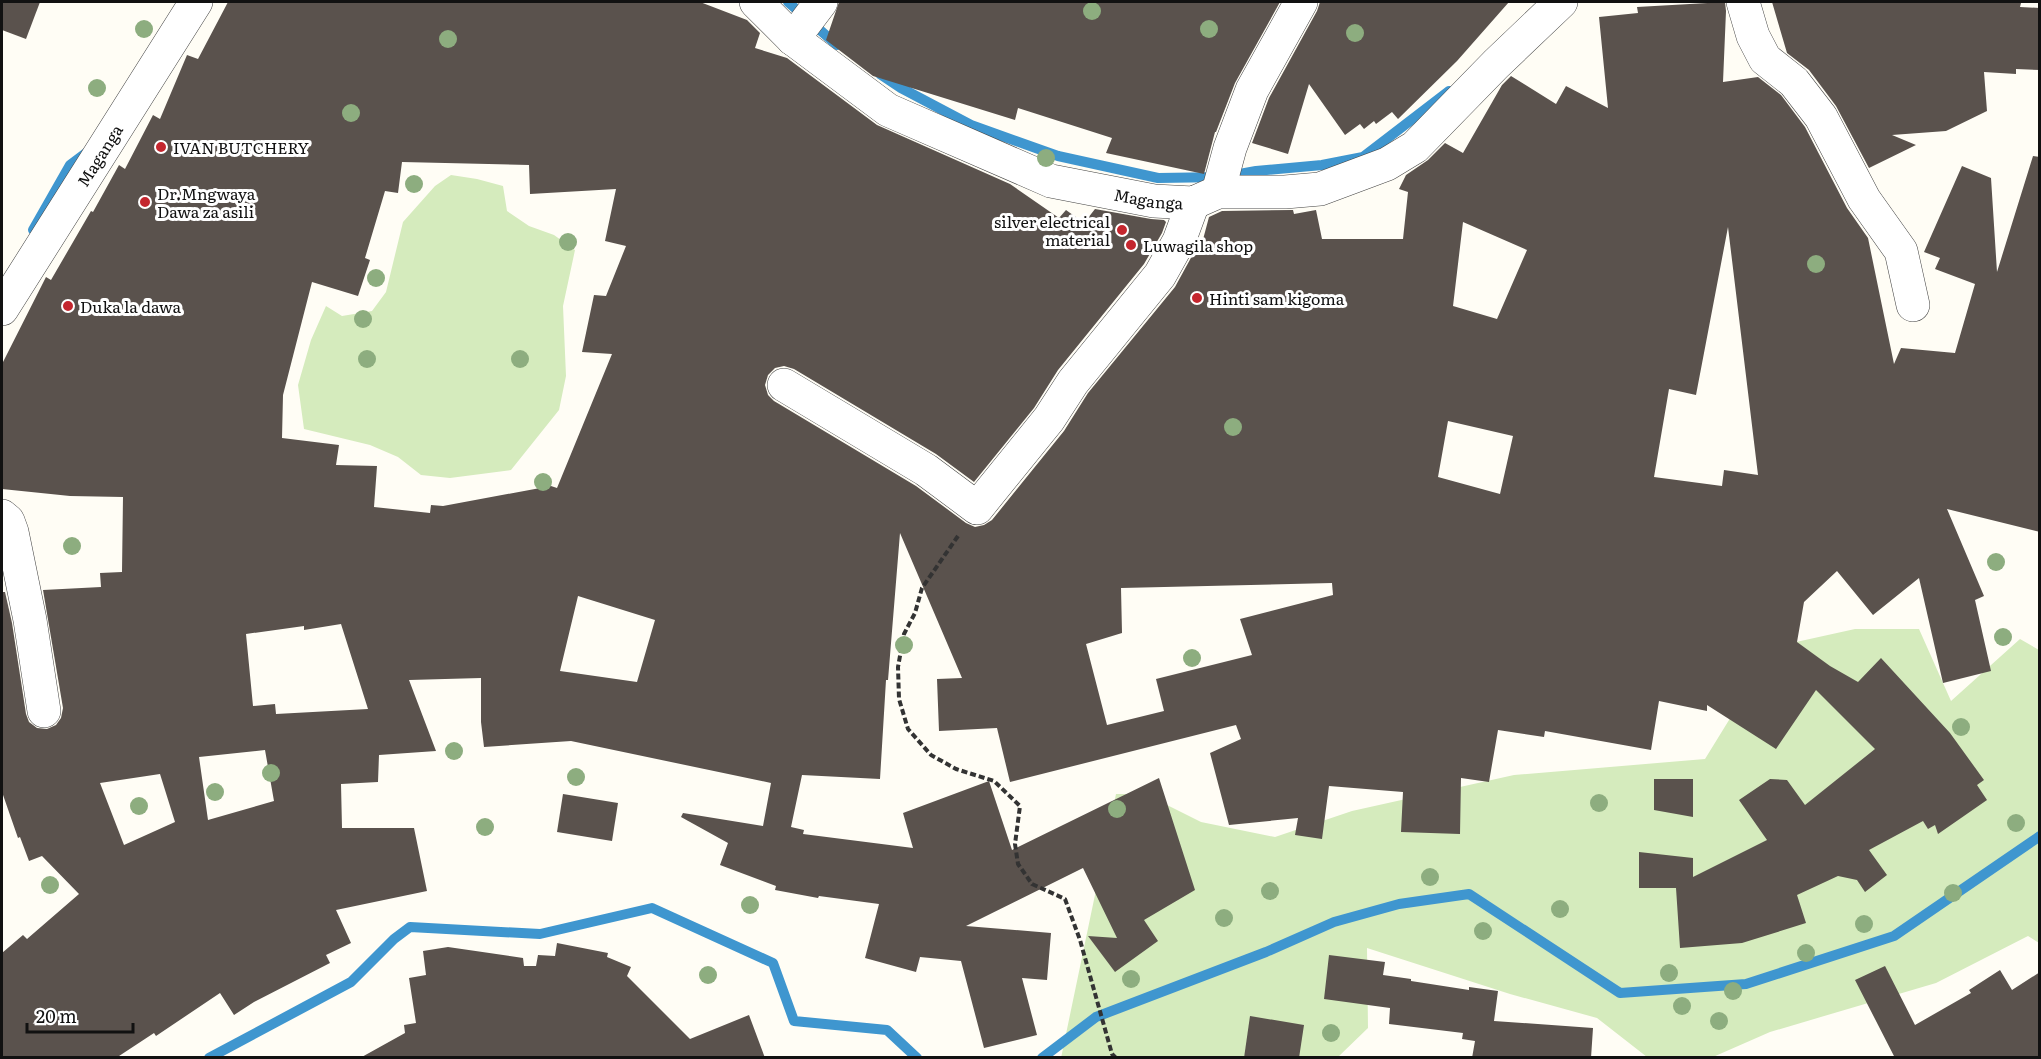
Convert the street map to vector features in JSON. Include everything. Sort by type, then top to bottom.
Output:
[{"type":"street","name":"Maganga","points":[[2,309],[196,2]]},
{"type":"street","name":"Maganga","points":[[756,2],[793,39],[888,110],[1051,181],[1154,201],[1320,189],[1387,164],[1415,147],[1496,64],[1561,2]]},
{"type":"street","points":[[793,39],[821,2]]},
{"type":"street","points":[[784,385],[926,470],[977,508],[1049,419],[1073,382],[1160,274],[1206,197],[1230,148],[1252,90],[1301,2]]},
{"type":"street","points":[[1743,2],[1753,36],[1765,59],[1794,82],[1821,117],[1864,199],[1901,251],[1913,305]]},
{"type":"street","points":[[2,516],[8,521],[12,532],[30,620],[44,711]]},
{"type":"path","points":[[977,508],[922,588],[915,613],[904,634],[898,667],[899,699],[908,729],[931,755],[956,768],[994,781],[1020,806],[1015,844],[1018,864],[1032,884],[1065,899],[1080,940],[1112,1054],[1116,1058]]},
{"type":"green space","points":[[451,175],[503,186],[507,211],[529,226],[554,235],[575,250],[563,306],[566,376],[559,410],[511,470],[450,478],[421,475],[398,457],[370,445],[304,429],[298,385],[311,340],[326,306],[342,316],[372,311],[386,292],[403,222],[435,186]]},
{"type":"green space","points":[[1855,629],[1919,629],[1951,701],[2020,639],[2039,650],[2039,943],[2028,936],[1936,983],[1770,1032],[1713,1057],[1647,1057],[1597,1018],[1510,994],[1367,948],[1368,1028],[1338,1057],[1061,1058],[1116,794],[1145,794],[1201,822],[1275,837],[1352,811],[1514,775],[1705,759],[1774,647]]},
{"type":"building","points":[[2,2],[40,2],[26,39],[2,30]]},
{"type":"building","points":[[228,2],[700,2],[747,20],[760,33],[755,48],[787,58],[877,125],[1010,184],[1059,218],[1066,210],[1084,223],[1095,209],[1164,220],[1166,222],[1162,233],[1144,264],[1058,370],[1034,408],[974,482],[936,454],[794,369],[784,366],[775,368],[768,375],[765,385],[768,395],[774,401],[916,486],[966,523],[975,527],[992,520],[1064,431],[1088,393],[1175,287],[1198,245],[1201,247],[1209,217],[1222,211],[1293,210],[1294,214],[1316,210],[1322,239],[1403,239],[1408,192],[1399,189],[1406,175],[1428,160],[1445,143],[1463,153],[1502,85],[1511,76],[1556,104],[1566,86],[1608,108],[1599,17],[1638,13],[1637,7],[1725,2],[1723,82],[1758,77],[1781,95],[1805,127],[1847,208],[1868,238],[1894,364],[1901,348],[1955,353],[1975,284],[1935,269],[1940,258],[1924,252],[1962,166],[1991,178],[1997,272],[2033,156],[2040,157],[2040,532],[1947,509],[1984,596],[1975,600],[1991,671],[1943,683],[1919,578],[1873,615],[1837,571],[1804,602],[1797,642],[1830,666],[1858,682],[1881,658],[1950,733],[1984,780],[1977,785],[1987,800],[1938,834],[1935,825],[1928,829],[1923,821],[1869,850],[1887,875],[1865,892],[1857,880],[1838,876],[1797,895],[1806,923],[1742,943],[1680,948],[1676,888],[1639,888],[1639,852],[1693,858],[1693,877],[1767,840],[1739,800],[1770,779],[1787,780],[1805,805],[1875,749],[1816,690],[1776,749],[1707,705],[1707,711],[1659,701],[1651,750],[1545,731],[1544,737],[1498,730],[1489,782],[1461,778],[1460,834],[1401,832],[1403,792],[1329,786],[1322,839],[1295,835],[1298,818],[1229,825],[1210,753],[1241,739],[1236,725],[1010,782],[997,728],[939,731],[937,679],[962,678],[900,533],[888,680],[886,680],[880,779],[802,775],[791,827],[804,830],[803,834],[913,848],[903,813],[989,781],[1012,850],[1159,778],[1195,890],[1144,920],[1158,941],[1115,972],[1088,936],[1117,938],[1083,868],[966,926],[1051,933],[1047,980],[1022,978],[1037,1035],[984,1048],[961,961],[920,957],[916,972],[865,958],[879,904],[819,896],[818,898],[775,890],[776,886],[720,865],[728,843],[681,817],[683,813],[763,826],[771,783],[571,741],[484,747],[481,722],[481,678],[409,680],[436,751],[379,755],[378,782],[341,784],[342,828],[414,828],[427,891],[336,910],[351,943],[326,955],[330,963],[254,1002],[234,1015],[220,993],[156,1036],[154,1033],[116,1058],[2,1058],[2,953],[23,935],[27,939],[79,894],[42,856],[29,861],[20,837],[18,838],[2,792],[2,592],[5,592],[12,623],[26,714],[29,722],[37,728],[47,729],[56,725],[61,718],[63,708],[43,590],[101,587],[100,573],[122,572],[123,497],[70,496],[2,489],[2,364],[46,277],[51,280],[119,165],[125,169],[153,115],[160,119],[187,55],[198,59]],"holes":[[[402,162],[529,165],[530,194],[616,189],[605,241],[626,246],[606,296],[594,295],[582,352],[612,354],[557,488],[551,486],[443,506],[431,505],[430,513],[374,507],[377,466],[336,465],[339,445],[282,438],[283,395],[312,282],[358,296],[370,260],[365,258],[385,191],[398,193]],[[1463,222],[1527,250],[1497,319],[1453,306]],[[1728,227],[1758,475],[1724,470],[1722,486],[1654,477],[1669,389],[1696,395]],[[1448,421],[1513,436],[1500,494],[1438,477]],[[1332,583],[1333,595],[1240,619],[1252,655],[1156,679],[1164,711],[1107,725],[1086,644],[1122,633],[1121,588]],[[578,596],[655,620],[637,682],[560,671]],[[341,624],[368,709],[276,714],[275,704],[253,706],[246,634],[304,626],[304,630]],[[265,750],[274,801],[208,820],[199,757]],[[160,774],[175,822],[124,845],[100,783]]]},
{"type":"building","points":[[839,2],[1280,2],[1235,83],[1215,132],[1204,174],[1106,153],[1112,138],[1018,108],[1015,120],[873,76],[826,40]]},
{"type":"building","points":[[1320,2],[1509,2],[1457,61],[1398,119],[1392,112],[1376,124],[1374,121],[1364,129],[1360,124],[1345,135],[1309,84],[1288,154],[1252,143],[1269,98]]},
{"type":"building","points":[[1772,2],[2021,3],[2020,7],[2040,8],[2040,70],[2016,69],[2016,74],[1984,72],[1987,111],[1946,131],[1892,135],[1916,145],[1869,168],[1836,106],[1809,70],[1787,53]]},
{"type":"building","points":[[1654,779],[1693,779],[1693,817],[1654,810]]},
{"type":"building","points":[[563,794],[618,803],[612,841],[557,832]]},
{"type":"building","points":[[557,943],[608,953],[607,957],[631,967],[627,976],[690,1039],[749,1015],[765,1058],[360,1058],[405,1033],[404,1025],[416,1023],[409,978],[426,975],[423,951],[448,947],[523,958],[524,966],[536,966],[538,955],[555,956]]},
{"type":"building","points":[[1329,955],[1385,962],[1383,975],[1411,979],[1411,981],[1469,990],[1469,987],[1498,991],[1494,1021],[1593,1028],[1591,1058],[1472,1058],[1475,1041],[1462,1039],[1463,1033],[1389,1024],[1390,1008],[1324,999]]},
{"type":"building","points":[[1885,966],[1915,1025],[1971,993],[1969,990],[2000,970],[2012,990],[2040,972],[2040,1058],[1895,1058],[1855,980]]},
{"type":"building","points":[[1250,1016],[1304,1025],[1299,1058],[1244,1058]]},
{"type":"waterway","points":[[788,2],[837,45]]},
{"type":"waterway","points":[[880,74],[901,88],[971,125],[1058,156],[1158,178],[1223,177],[1256,171],[1322,165],[1363,157],[1449,91]]},
{"type":"waterway","points":[[33,230],[70,165],[86,153]]},
{"type":"waterway","points":[[1042,1058],[1096,1017],[1266,952],[1334,922],[1399,904],[1469,894],[1620,993],[1746,984],[1894,936],[2040,836]]},
{"type":"waterway","points":[[209,1058],[351,982],[394,939],[410,927],[540,934],[652,908],[773,963],[794,1021],[887,1030],[917,1058]]},
{"type":"place","name":"IVAN BUTCHERY","points":[[161,147]]},
{"type":"place","name":"Dr.Mngwaya Dawa za asili","points":[[145,202]]},
{"type":"place","name":"silver electrical material","points":[[1122,230]]},
{"type":"place","name":"Luwagila shop","points":[[1131,245]]},
{"type":"place","name":"Hinti sam kigoma","points":[[1197,298]]},
{"type":"place","name":"Duka la dawa","points":[[68,306]]}]
